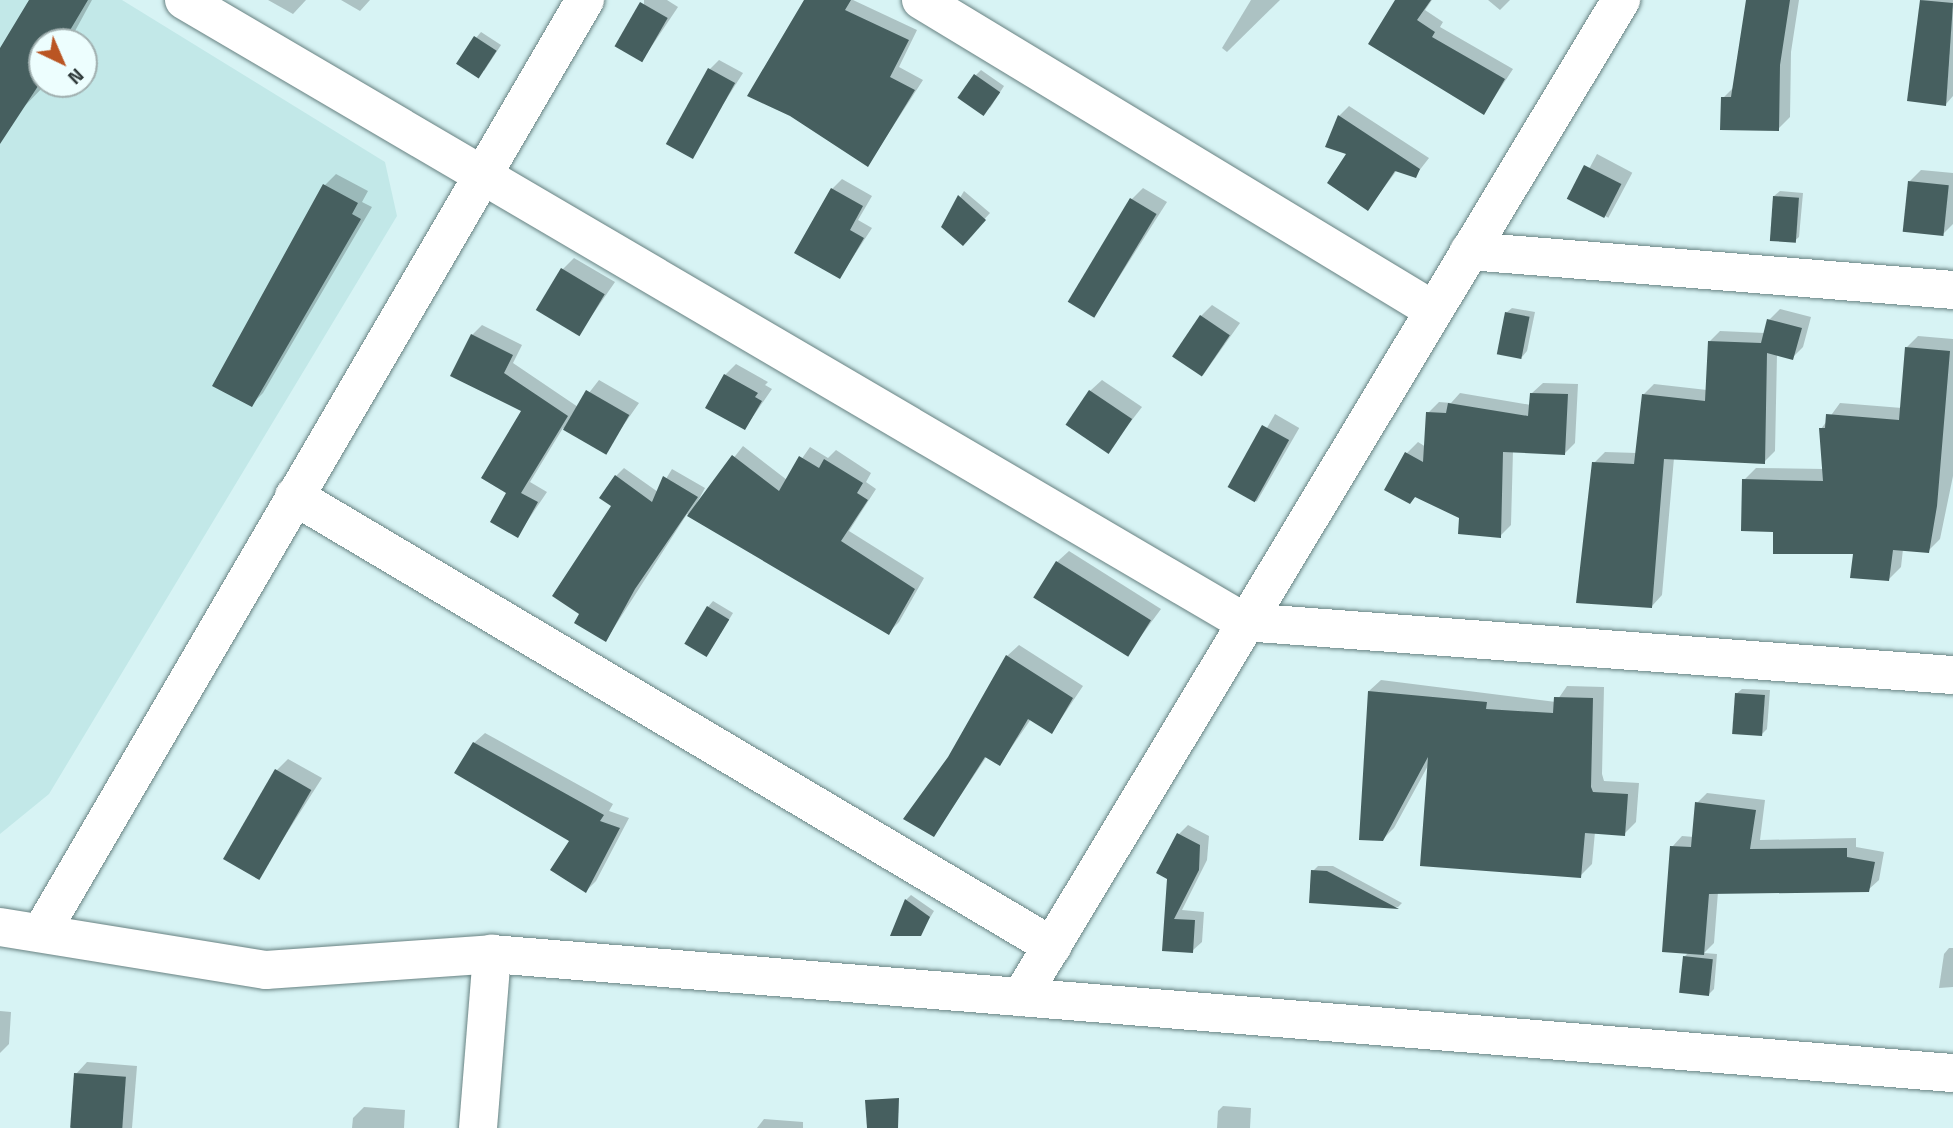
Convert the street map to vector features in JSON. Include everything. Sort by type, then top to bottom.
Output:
[{"type":"street","points":[[184,0],[481,178],[1244,622],[1953,675]]},
{"type":"street","points":[[42,931],[586,0]]},
{"type":"street","points":[[921,0],[1433,310]]},
{"type":"street","points":[[1021,997],[1244,622],[1621,0]]},
{"type":"street","points":[[1469,251],[1953,290]]},
{"type":"street","points":[[294,496],[1052,946]]},
{"type":"street","points":[[0,927],[42,931],[266,970],[492,954],[1953,1073]]},
{"type":"street","points":[[478,1128],[492,954]]},
{"type":"shaded area","points":[[0,0],[122,0],[385,162],[397,216],[49,794],[0,834]]},
{"type":"building","points":[[29,0],[88,0],[71,28],[28,28],[28,98],[30,98],[0,144],[0,48]]},
{"type":"building","points":[[804,0],[851,0],[845,10],[909,40],[890,77],[915,90],[868,167],[790,116],[747,96]]},
{"type":"building","points":[[1395,0],[1431,0],[1417,20],[1435,32],[1432,37],[1505,79],[1484,115],[1368,44]]},
{"type":"building","points":[[1746,0],[1790,0],[1780,65],[1779,131],[1720,130],[1721,97],[1731,97]]},
{"type":"building","points":[[1920,0],[1953,3],[1946,106],[1907,101]]},
{"type":"building","points":[[640,2],[668,18],[642,62],[614,46]]},
{"type":"building","points":[[474,36],[497,51],[479,78],[456,64]]},
{"type":"building","points":[[708,68],[735,83],[693,159],[666,144]]},
{"type":"building","points":[[974,74],[1000,92],[984,116],[957,98]]},
{"type":"building","points":[[1338,115],[1420,169],[1416,178],[1395,171],[1368,211],[1327,183],[1346,154],[1325,147]]},
{"type":"building","points":[[1584,165],[1621,184],[1604,218],[1567,199]]},
{"type":"building","points":[[1908,181],[1949,185],[1943,236],[1903,232]]},
{"type":"building","points":[[323,184],[358,203],[352,214],[361,219],[252,407],[212,386]]},
{"type":"building","points":[[831,188],[863,206],[850,230],[864,238],[840,279],[794,253]]},
{"type":"building","points":[[958,195],[986,220],[963,246],[941,227]]},
{"type":"building","points":[[1773,196],[1799,198],[1796,243],[1770,241]]},
{"type":"building","points":[[1130,198],[1157,214],[1094,318],[1068,302]]},
{"type":"building","points":[[561,268],[605,294],[579,336],[536,310]]},
{"type":"building","points":[[1505,312],[1530,317],[1521,359],[1497,354]]},
{"type":"building","points":[[1200,315],[1230,335],[1202,377],[1172,356]]},
{"type":"building","points":[[1767,319],[1802,328],[1793,360],[1767,353],[1765,464],[1664,459],[1652,608],[1576,603],[1592,462],[1634,464],[1642,394],[1705,401],[1708,341],[1761,343]]},
{"type":"building","points":[[471,334],[513,355],[504,373],[568,416],[521,493],[538,502],[518,538],[490,522],[506,493],[481,478],[521,411],[450,376]]},
{"type":"building","points":[[1905,347],[1950,351],[1937,506],[1929,553],[1893,550],[1889,581],[1850,578],[1853,554],[1773,554],[1773,532],[1741,531],[1742,479],[1823,481],[1819,428],[1825,428],[1826,414],[1899,420]]},
{"type":"building","points":[[724,374],[758,393],[755,397],[762,401],[745,430],[705,408]]},
{"type":"building","points":[[586,390],[629,415],[606,455],[563,430]]},
{"type":"building","points":[[1089,390],[1132,419],[1109,454],[1066,425]]},
{"type":"building","points":[[1530,393],[1568,394],[1565,455],[1503,452],[1501,538],[1458,534],[1459,518],[1415,497],[1410,504],[1384,490],[1405,452],[1423,462],[1426,412],[1446,413],[1448,403],[1528,416]]},
{"type":"building","points":[[1262,425],[1289,440],[1255,502],[1228,487]]},
{"type":"building","points":[[732,455],[779,491],[799,456],[819,468],[824,459],[863,483],[857,493],[868,500],[841,541],[915,589],[889,635],[687,516]]},
{"type":"building","points":[[615,475],[652,502],[663,476],[698,497],[635,589],[606,642],[574,623],[579,614],[552,596],[611,506],[599,498]]},
{"type":"building","points":[[1056,561],[1151,620],[1128,657],[1033,597]]},
{"type":"building","points":[[707,606],[729,619],[707,657],[684,644]]},
{"type":"building","points":[[1006,655],[1073,698],[1052,734],[1028,719],[1000,766],[985,757],[934,837],[903,819],[948,757]]},
{"type":"building","points":[[1368,691],[1487,702],[1486,709],[1553,713],[1554,697],[1593,698],[1591,787],[1593,792],[1628,794],[1625,836],[1585,833],[1581,878],[1420,866],[1428,757],[1383,841],[1359,840]]},
{"type":"building","points":[[1735,693],[1765,695],[1762,736],[1732,734]]},
{"type":"building","points":[[473,742],[604,815],[600,821],[620,828],[586,893],[550,870],[569,841],[454,773]]},
{"type":"building","points":[[275,769],[311,790],[259,880],[223,859]]},
{"type":"building","points":[[1695,802],[1756,810],[1750,849],[1847,848],[1847,857],[1875,862],[1869,892],[1709,894],[1704,955],[1662,952],[1670,846],[1691,847]]},
{"type":"building","points":[[1177,833],[1200,845],[1199,870],[1174,919],[1195,920],[1193,953],[1162,951],[1167,879],[1156,873]]},
{"type":"building","points":[[1311,870],[1327,871],[1399,909],[1309,903]]},
{"type":"building","points":[[905,899],[930,917],[921,936],[890,936]]},
{"type":"building","points":[[1683,956],[1713,959],[1709,996],[1679,993]]},
{"type":"building","points":[[74,1073],[126,1077],[122,1128],[70,1128]]},
{"type":"building","points":[[899,1098],[898,1128],[867,1128],[865,1100]]}]
